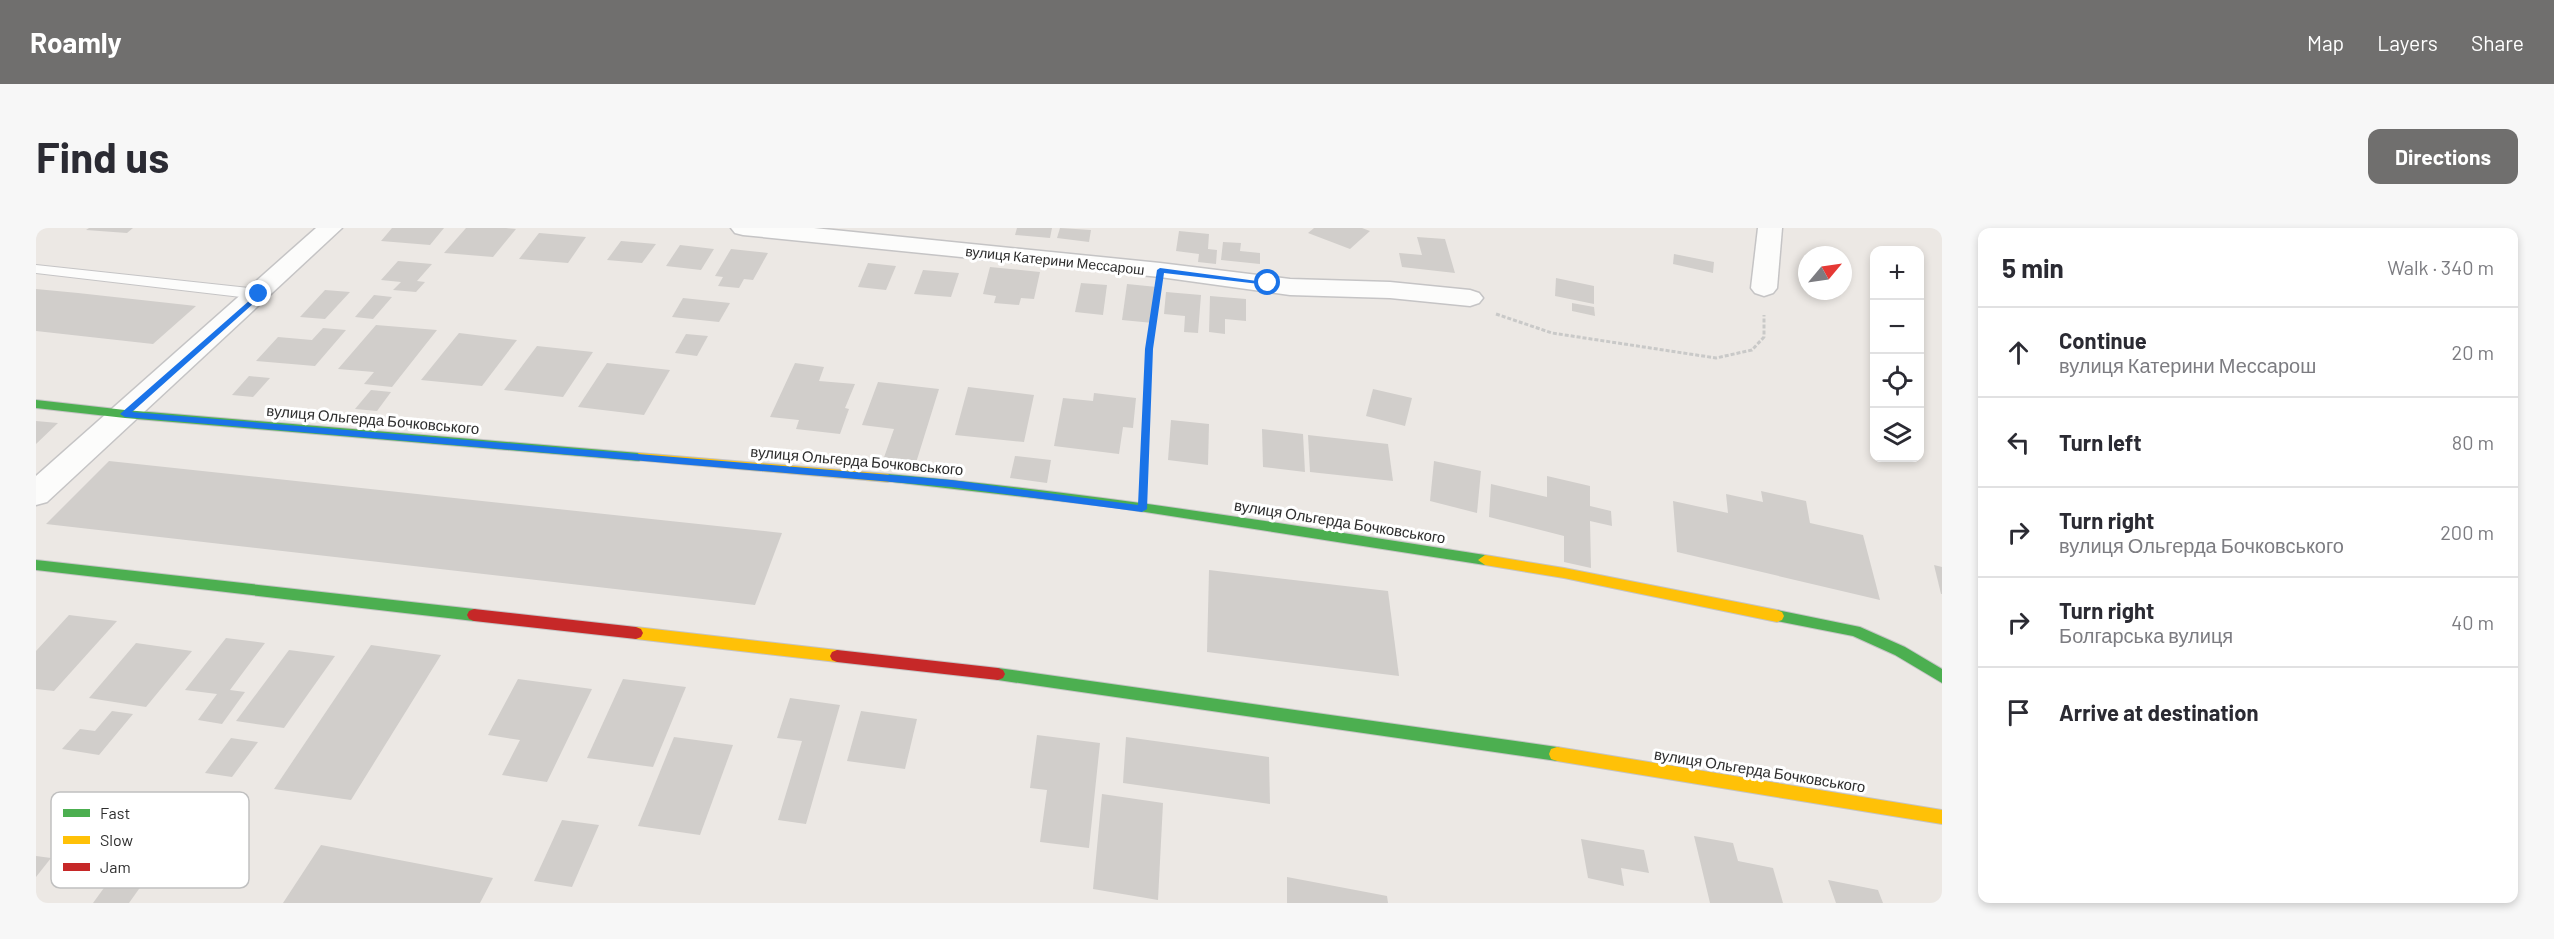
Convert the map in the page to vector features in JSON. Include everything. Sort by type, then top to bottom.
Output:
[{"type":"street","points":[[36,494],[330,228]]},
{"type":"street","name":"вулиця Катерини Мессарош","points":[[742,228],[1160,270],[1290,287],[1390,290],[1470,298]]},
{"type":"street","points":[[1764,288],[1770,228]]},
{"type":"street","name":"вулиця Ольгерда Бочковського","points":[[36,404],[125,414],[951,483],[1286,528],[1564,573],[1855,631],[1891,644],[1926,664],[1942,677]]},
{"type":"street","name":"вулиця Ольгерда Бочковського","points":[[36,565],[1039,680],[1468,740],[1942,817]]},
{"type":"lane","points":[[36,269],[259,294]]},
{"type":"path","points":[[1142,509],[1149,349],[1160,270]]},
{"type":"path","points":[[1470,298],[1504,318],[1552,333],[1716,358],[1752,350],[1764,337],[1764,288]]},
{"type":"building","points":[[89,228],[133,228],[127,233],[86,230]]},
{"type":"building","points":[[392,228],[444,228],[430,245],[381,241]]},
{"type":"building","points":[[466,228],[516,229],[493,257],[444,253]]},
{"type":"building","points":[[1017,228],[1052,228],[1050,238],[1015,235]]},
{"type":"building","points":[[1060,228],[1091,230],[1089,242],[1057,238]]},
{"type":"building","points":[[1314,228],[1362,228],[1370,231],[1350,249],[1308,233]]},
{"type":"building","points":[[1179,231],[1209,234],[1208,249],[1217,250],[1216,264],[1198,262],[1199,254],[1176,251]]},
{"type":"building","points":[[539,233],[586,237],[568,263],[519,259]]},
{"type":"building","points":[[1417,237],[1445,239],[1455,273],[1402,267],[1399,253],[1422,255]]},
{"type":"building","points":[[621,241],[656,244],[642,263],[607,260]]},
{"type":"building","points":[[1223,242],[1241,243],[1240,251],[1260,253],[1260,264],[1221,260]]},
{"type":"building","points":[[680,245],[714,249],[701,270],[666,266]]},
{"type":"building","points":[[731,249],[768,253],[753,280],[744,279],[739,288],[718,286],[723,277],[715,276]]},
{"type":"building","points":[[1674,254],[1714,262],[1713,273],[1673,264]]},
{"type":"building","points":[[398,261],[432,264],[417,281],[425,282],[416,292],[393,290],[401,282],[381,280]]},
{"type":"building","points":[[868,263],[896,266],[886,290],[858,287]]},
{"type":"building","points":[[990,267],[1040,272],[1034,299],[1021,298],[1019,305],[994,303],[996,296],[983,294]]},
{"type":"building","points":[[923,270],[959,273],[951,297],[914,294]]},
{"type":"building","points":[[1556,278],[1594,286],[1594,304],[1555,296]]},
{"type":"building","points":[[1081,283],[1107,285],[1103,315],[1075,312]]},
{"type":"building","points":[[1127,284],[1157,287],[1153,323],[1122,320]]},
{"type":"building","points":[[36,289],[196,306],[153,344],[36,331]]},
{"type":"building","points":[[325,290],[350,292],[325,319],[300,317]]},
{"type":"building","points":[[1166,292],[1201,295],[1198,333],[1184,332],[1185,316],[1164,314]]},
{"type":"building","points":[[374,295],[392,297],[373,319],[355,317]]},
{"type":"building","points":[[1210,296],[1246,299],[1246,321],[1225,319],[1225,334],[1209,332]]},
{"type":"building","points":[[683,298],[730,303],[719,322],[672,317]]},
{"type":"building","points":[[1572,303],[1594,307],[1595,316],[1572,311]]},
{"type":"building","points":[[376,325],[437,330],[392,387],[364,384],[374,372],[338,369]]},
{"type":"building","points":[[323,328],[346,330],[315,366],[256,361],[278,337],[312,340]]},
{"type":"building","points":[[459,333],[517,340],[482,386],[421,380]]},
{"type":"building","points":[[686,334],[708,336],[697,356],[675,353]]},
{"type":"building","points":[[537,346],[593,352],[563,397],[504,390]]},
{"type":"building","points":[[607,363],[670,370],[644,415],[578,407]]},
{"type":"building","points":[[795,363],[824,367],[819,381],[855,384],[845,408],[849,409],[840,434],[796,429],[799,420],[770,417]]},
{"type":"building","points":[[249,376],[270,378],[253,397],[232,395]]},
{"type":"building","points":[[878,382],[939,389],[915,466],[882,463],[894,429],[862,425]]},
{"type":"building","points":[[968,387],[1034,395],[1024,442],[955,435]]},
{"type":"building","points":[[1373,389],[1412,398],[1405,426],[1366,416]]},
{"type":"building","points":[[371,390],[391,392],[377,411],[355,409]]},
{"type":"building","points":[[1094,393],[1136,398],[1133,428],[1123,427],[1119,454],[1054,446],[1063,398],[1093,401]]},
{"type":"building","points":[[1171,420],[1209,424],[1208,465],[1168,460]]},
{"type":"building","points":[[36,421],[58,423],[36,444]]},
{"type":"building","points":[[1262,429],[1303,434],[1305,472],[1263,467]]},
{"type":"building","points":[[1308,435],[1388,444],[1393,481],[1310,472]]},
{"type":"building","points":[[1015,456],[1051,460],[1047,483],[1010,478]]},
{"type":"building","points":[[109,461],[782,533],[755,605],[46,524]]},
{"type":"building","points":[[1434,461],[1481,471],[1477,513],[1430,501]]},
{"type":"building","points":[[1547,476],[1590,486],[1590,506],[1611,511],[1612,526],[1590,521],[1591,568],[1564,562],[1564,536],[1489,517],[1491,484],[1547,497]]},
{"type":"building","points":[[1761,491],[1806,501],[1810,523],[1863,535],[1880,600],[1677,552],[1673,501],[1728,513],[1726,494],[1763,502]]},
{"type":"building","points":[[1934,565],[1942,567],[1942,594],[1941,594]]},
{"type":"building","points":[[1209,570],[1388,591],[1399,676],[1207,652]]},
{"type":"building","points":[[69,615],[117,621],[54,691],[36,689],[36,651]]},
{"type":"building","points":[[226,638],[265,643],[230,690],[245,692],[222,724],[198,720],[217,694],[185,690]]},
{"type":"building","points":[[136,643],[192,651],[146,707],[89,698]]},
{"type":"building","points":[[371,645],[441,655],[351,800],[274,789]]},
{"type":"building","points":[[289,650],[335,656],[284,728],[236,721]]},
{"type":"building","points":[[518,679],[592,689],[547,782],[502,775],[520,740],[488,735]]},
{"type":"building","points":[[623,679],[686,687],[653,767],[587,758]]},
{"type":"building","points":[[790,698],[840,705],[806,824],[778,820],[802,741],[777,738]]},
{"type":"building","points":[[112,711],[133,714],[99,755],[62,749],[80,729],[95,731]]},
{"type":"building","points":[[861,711],[917,719],[905,769],[847,761]]},
{"type":"building","points":[[1037,735],[1100,743],[1089,848],[1040,842],[1047,790],[1030,788]]},
{"type":"building","points":[[674,737],[733,745],[700,835],[638,826]]},
{"type":"building","points":[[1126,737],[1269,757],[1270,804],[1123,783]]},
{"type":"building","points":[[231,738],[258,742],[232,777],[205,773]]},
{"type":"building","points":[[1102,794],[1163,803],[1158,900],[1093,889]]},
{"type":"building","points":[[562,820],[599,825],[572,887],[534,881]]},
{"type":"building","points":[[1694,836],[1733,843],[1738,861],[1773,868],[1783,903],[1710,903]]},
{"type":"building","points":[[1581,839],[1644,850],[1649,873],[1621,868],[1624,886],[1588,878]]},
{"type":"building","points":[[321,845],[493,878],[480,903],[283,903]]},
{"type":"building","points":[[36,856],[51,858],[36,877]]},
{"type":"building","points":[[1287,877],[1387,896],[1388,903],[1287,903]]},
{"type":"building","points":[[1828,880],[1878,890],[1883,903],[1836,903]]},
{"type":"building","points":[[104,888],[140,888],[129,903],[93,903]]},
{"type":"traffic: fast","points":[[36,404],[125,414],[639,457]]},
{"type":"traffic: fast","points":[[888,478],[1113,503],[1485,560]]},
{"type":"traffic: fast","points":[[36,565],[474,615]]},
{"type":"traffic: fast","points":[[1777,616],[1855,631],[1900,651],[1942,677]]},
{"type":"traffic: fast","points":[[998,674],[1557,754]]},
{"type":"traffic: slow","points":[[639,457],[888,478]]},
{"type":"traffic: slow","points":[[1485,560],[1564,573],[1777,616]]},
{"type":"traffic: slow","points":[[636,633],[837,656]]},
{"type":"traffic: slow","points":[[1557,754],[1942,817]]},
{"type":"traffic: jam","points":[[474,615],[636,633]]},
{"type":"traffic: jam","points":[[837,656],[998,674]]},
{"type":"route","points":[[259,294],[125,414],[951,483],[1142,509],[1150,368],[1149,349],[1160,270],[1268,283]]}]
